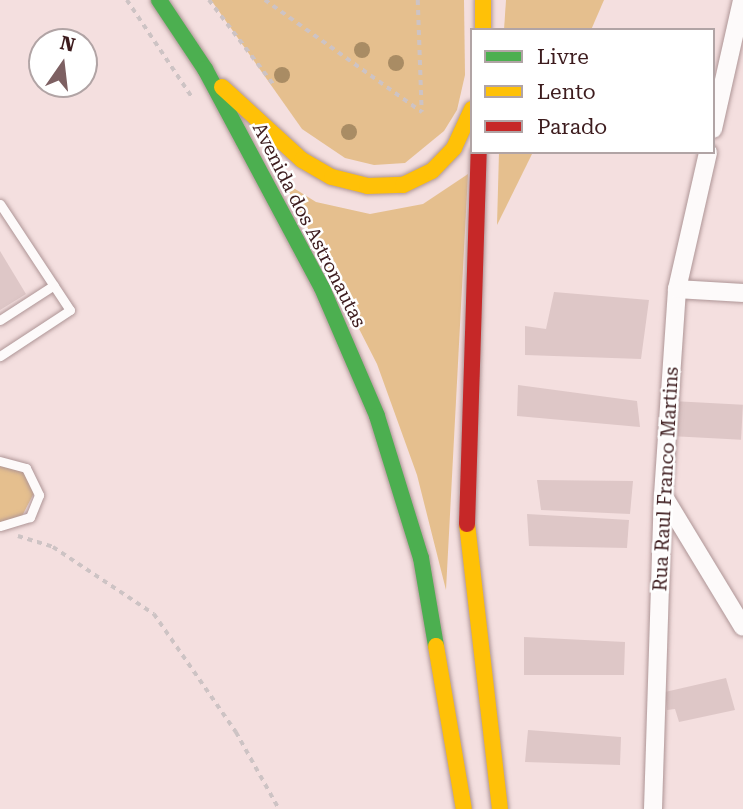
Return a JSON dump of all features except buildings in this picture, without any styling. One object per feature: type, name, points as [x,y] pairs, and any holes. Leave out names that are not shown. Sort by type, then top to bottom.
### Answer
[{"type":"main road","name":"Avenida dos Astronautas","points":[[159,0],[205,69],[322,288],[377,416],[421,558],[464,809]]},
{"type":"main road","points":[[482,28],[484,0]]},
{"type":"main road","points":[[205,69],[302,160],[332,177],[367,186],[403,186],[432,171],[454,148],[470,113]]},
{"type":"main road","points":[[479,154],[466,542],[500,809]]},
{"type":"street","points":[[715,120],[742,0]]},
{"type":"street","name":"Rua Raul Franco Martins","points":[[653,809],[663,495],[677,289],[708,154]]},
{"type":"street","points":[[677,289],[743,293]]},
{"type":"street","points":[[663,495],[743,627]]},
{"type":"lane","points":[[0,204],[70,310],[0,356]]},
{"type":"lane","points":[[0,320],[54,285]]},
{"type":"lane","points":[[0,461],[26,468],[38,488],[30,517],[4,527]]},
{"type":"path","points":[[127,0],[199,107]]},
{"type":"path","points":[[209,0],[274,85]]},
{"type":"path","points":[[265,0],[422,112],[418,0]]},
{"type":"path","points":[[4,527],[19,538],[66,554],[153,614],[236,732],[279,809]]},
{"type":"shaded area","points":[[211,0],[464,0],[465,75],[457,110],[444,131],[405,163],[374,165],[345,158],[302,129]]},
{"type":"shaded area","points":[[506,0],[604,0],[592,28],[504,28]]},
{"type":"shaded area","points":[[499,154],[532,154],[497,225]]},
{"type":"shaded area","points":[[468,174],[446,590],[417,475],[377,364],[284,182],[316,202],[370,214],[423,204]]},
{"type":"shaded area","points":[[0,466],[25,472],[34,493],[21,518],[0,522]]},
{"type":"traffic: fast","points":[[159,0],[205,69],[322,288],[377,416],[421,558],[436,646]]},
{"type":"traffic: slow","points":[[483,0],[483,28]]},
{"type":"traffic: slow","points":[[222,87],[302,160],[332,177],[367,186],[403,185],[432,171],[454,148],[470,113]]},
{"type":"traffic: slow","points":[[467,524],[500,809]]},
{"type":"traffic: slow","points":[[436,646],[464,809]]},
{"type":"traffic: jam","points":[[467,524],[479,154]]}]
